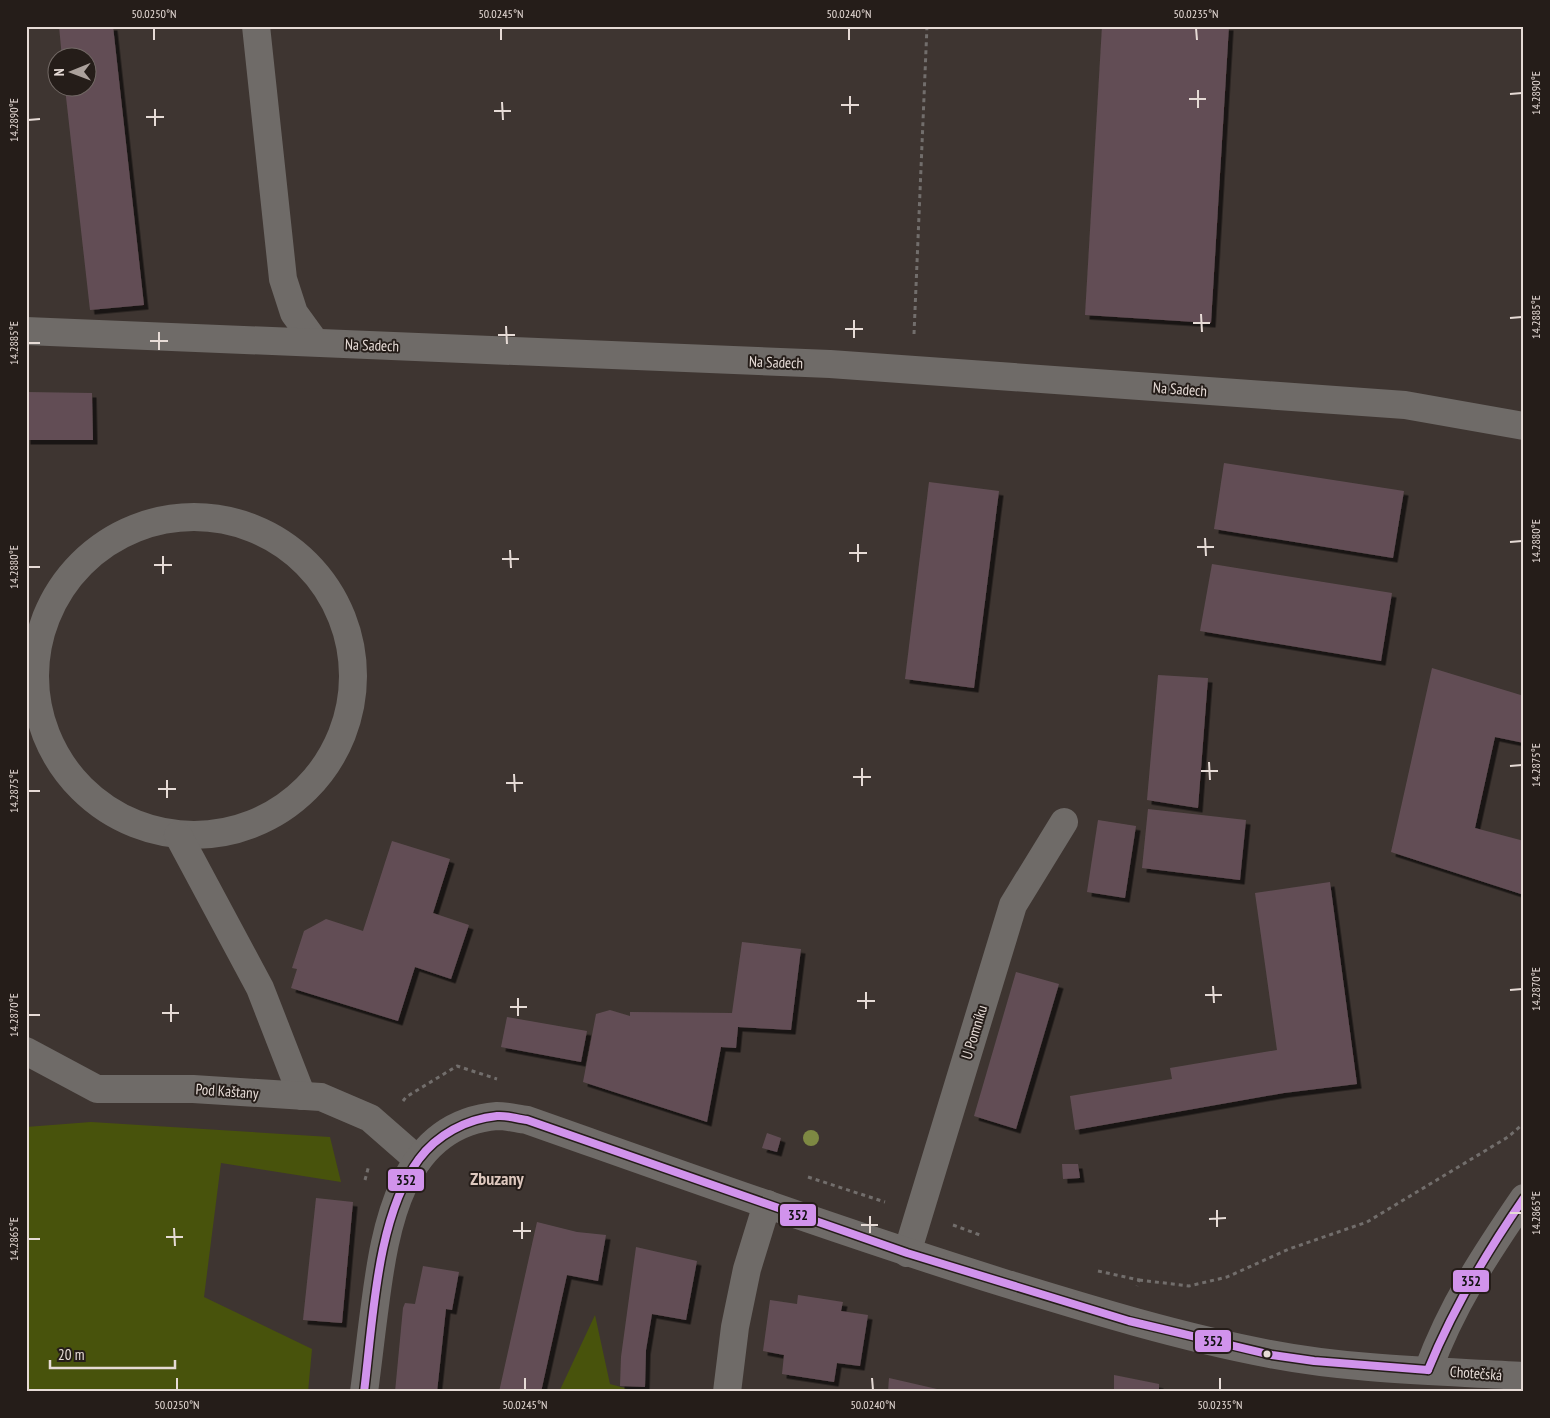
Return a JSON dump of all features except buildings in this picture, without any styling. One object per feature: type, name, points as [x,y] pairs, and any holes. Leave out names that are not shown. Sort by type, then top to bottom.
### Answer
[{"type":"street","points":[[256,26],[283,279],[294,313],[315,342]]},
{"type":"street","name":"Na Sadech","points":[[26,331],[820,364],[1405,406],[1524,426]]},
{"type":"street","points":[[192,516],[223,518],[252,527],[279,541],[303,559],[323,582],[339,609],[348,638],[353,668],[352,698],[344,728],[332,756],[314,781],[292,802],[267,818],[238,829],[209,835],[178,835],[148,829],[120,818],[95,802],[73,781],[56,756],[43,728],[36,699],[34,669],[38,638],[48,610],[63,584],[83,561],[106,542],[133,528],[162,519],[192,516]]},
{"type":"street","name":"U Pomníku","points":[[907,1253],[1013,905],[1064,822]]},
{"type":"street","points":[[178,835],[260,988],[302,1096]]},
{"type":"street","name":"Pod Kaštany","points":[[26,1052],[97,1089],[193,1089],[321,1097],[370,1118],[418,1160]]},
{"type":"street","name":"Chotečská","points":[[364,1392],[382,1256],[394,1206],[406,1178],[418,1160],[436,1140],[453,1128],[475,1120],[499,1116],[527,1120],[907,1253],[1129,1321],[1272,1355],[1314,1361],[1524,1376]]},
{"type":"street","points":[[1428,1370],[1448,1322],[1475,1271],[1524,1198]]},
{"type":"street","points":[[727,1392],[735,1327],[747,1269],[767,1204]]},
{"type":"path","points":[[912,370],[927,26]]},
{"type":"path","points":[[364,1184],[381,1127],[406,1098],[457,1066],[505,1081]]},
{"type":"path","points":[[1139,1280],[1189,1286],[1227,1277],[1289,1249],[1368,1222],[1508,1137],[1524,1123]]},
{"type":"path","points":[[806,1177],[920,1213]]},
{"type":"green space","points":[[91,1122],[330,1137],[341,1182],[221,1163],[204,1297],[312,1349],[308,1392],[26,1392],[26,1127]]},
{"type":"green space","points":[[595,1315],[610,1384],[639,1392],[559,1392]]},
{"type":"transit line","name":"352","points":[[364,1392],[374,1303],[385,1240],[405,1183],[426,1150],[443,1136],[474,1121],[501,1116],[527,1120],[907,1253],[1129,1321],[1272,1355],[1314,1361],[1428,1370]]},
{"type":"transit line","name":"352","points":[[1428,1370],[1448,1325],[1471,1281],[1496,1239],[1524,1198]]},
{"type":"district","name":"Zbuzany","points":[[497,1178]]}]
